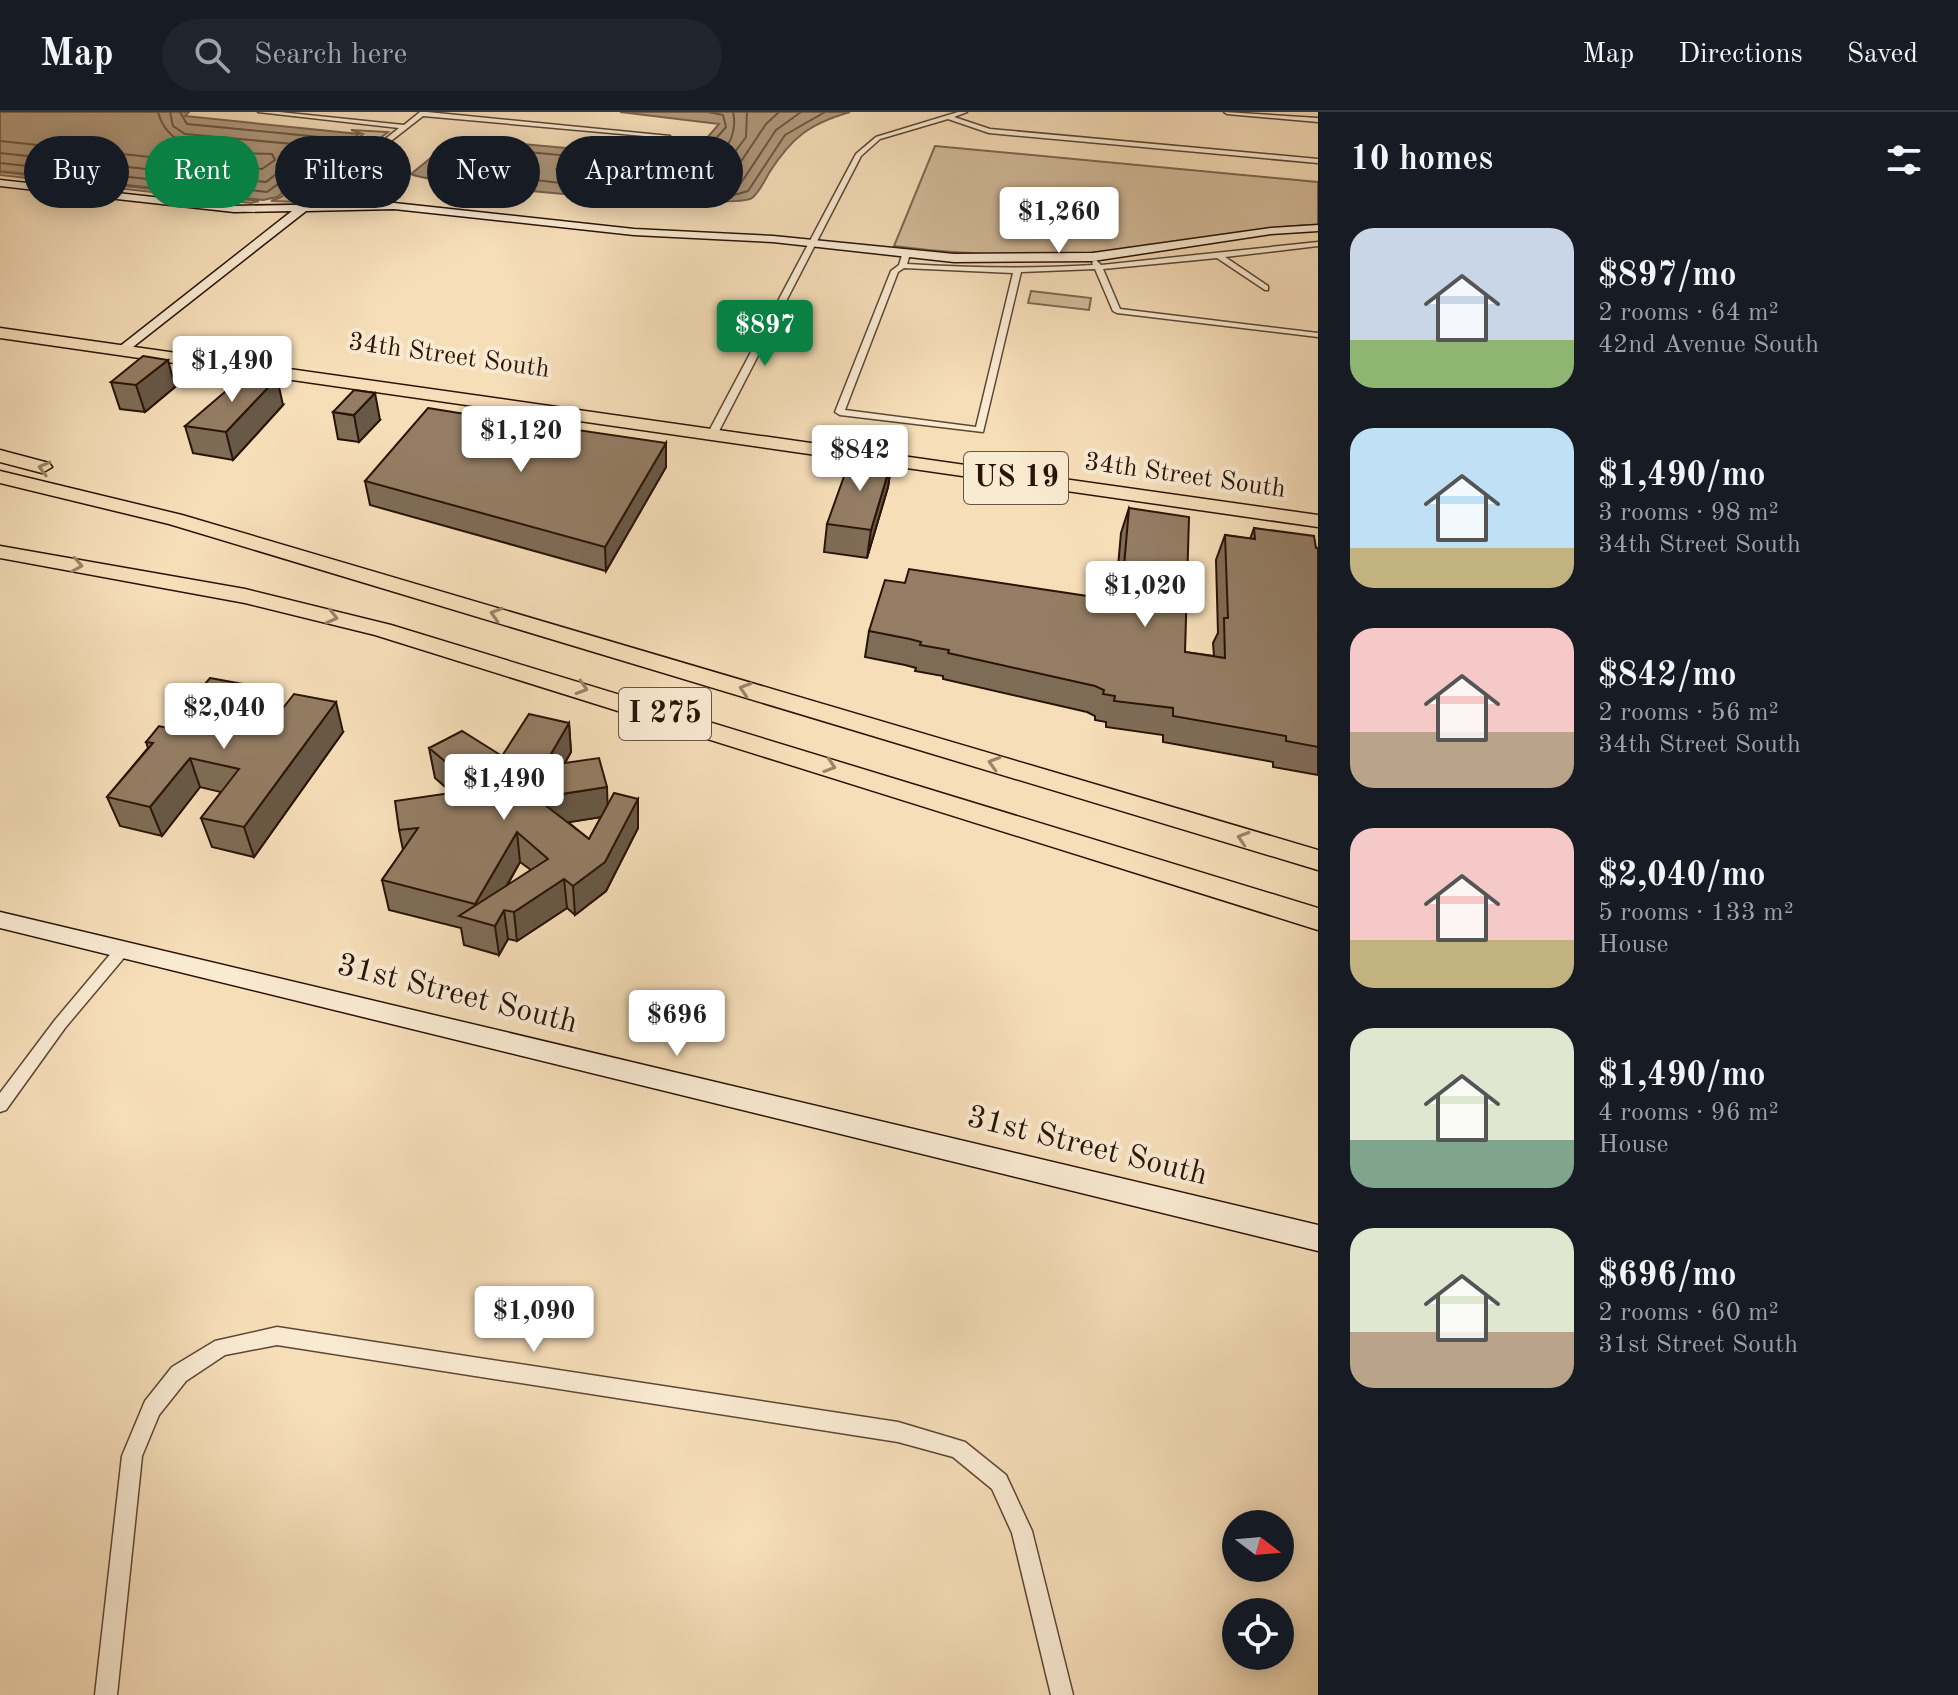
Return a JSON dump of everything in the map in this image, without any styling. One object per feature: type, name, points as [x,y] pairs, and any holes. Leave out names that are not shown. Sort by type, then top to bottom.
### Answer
[{"type":"highway","name":"34th Street South","points":[[0,320],[346,381],[463,384],[1083,487],[1117,484],[1204,497]]},
{"type":"highway","name":"34th Street South","points":[[0,333],[131,344],[1204,497]]},
{"type":"highway","points":[[0,456],[73,476],[250,541]]},
{"type":"highway","name":"I 275","points":[[0,477],[250,541],[1318,860]]},
{"type":"highway","points":[[1204,497],[1317,510]]},
{"type":"highway","name":"I 275","points":[[0,552],[230,593],[383,630],[1318,919]]},
{"type":"street","points":[[262,112],[405,127]]},
{"type":"street","points":[[717,427],[858,155],[867,145],[897,130],[964,112]]},
{"type":"street","points":[[1227,112],[1318,120]]},
{"type":"street","points":[[394,136],[423,113],[667,136]]},
{"type":"street","points":[[949,117],[989,131],[1318,161]]},
{"type":"street","points":[[0,183],[234,209],[275,207]]},
{"type":"street","points":[[131,344],[302,208]]},
{"type":"street","points":[[411,208],[634,232],[811,243],[905,260],[1017,271],[1101,270],[1318,244]]},
{"type":"street","points":[[1017,271],[980,430],[840,412],[895,271],[905,260],[1093,257],[1271,231],[1318,228]]},
{"type":"street","points":[[1218,256],[1265,288]]},
{"type":"street","points":[[1093,257],[1117,311],[1318,335]]},
{"type":"street","name":"31st Street South","points":[[0,920],[1317,1242]]},
{"type":"street","points":[[0,1105],[60,1024],[123,949]]},
{"type":"street","points":[[106,1695],[132,1456],[152,1408],[179,1374],[222,1347],[277,1336],[898,1432],[958,1449],[999,1482],[1022,1531],[1062,1695]]},
{"type":"shaded area","points":[[351,130],[388,132],[383,136],[360,136],[363,134]]},
{"type":"shaded area","points":[[935,146],[1318,182],[1318,225],[1086,253],[989,254],[894,246]]},
{"type":"shaded area","points":[[0,172],[24,175],[24,178],[0,175]]},
{"type":"shaded area","points":[[129,186],[145,188],[145,191],[129,189]]},
{"type":"shaded area","points":[[1031,291],[1091,298],[1089,310],[1028,303]]},
{"type":"water","points":[[0,112],[189,112],[185,116],[359,134],[275,136],[275,197],[263,200],[259,200],[259,136],[145,136],[145,187],[129,185],[129,136],[24,136],[24,174],[0,171]]},
{"type":"water","points":[[620,112],[850,112],[812,127],[794,141],[755,196],[743,199],[743,136],[709,136],[719,124]]},
{"type":"water","points":[[540,146],[556,147],[556,192],[540,191]]},
{"type":"water","points":[[427,161],[427,178],[411,174]]},
{"type":"building","points":[[143,356],[168,360],[136,385],[111,382]]},
{"type":"building","points":[[247,373],[277,378],[226,432],[185,426]]},
{"type":"building","points":[[354,390],[375,393],[354,415],[333,412]]},
{"type":"building","points":[[428,408],[509,421],[491,443],[546,452],[564,428],[666,443],[605,547],[365,481]]},
{"type":"building","points":[[852,454],[892,460],[871,530],[827,524]]},
{"type":"building","points":[[1129,508],[1189,517],[1185,652],[1225,658],[1224,618],[1228,618],[1225,535],[1255,539],[1254,528],[1314,536],[1318,548],[1318,747],[1286,741],[1286,736],[1173,716],[1173,708],[1114,701],[1115,696],[1103,694],[1104,690],[1095,686],[948,653],[949,650],[920,645],[921,642],[869,631],[885,580],[905,583],[909,569],[1121,601]]},
{"type":"building","points":[[210,678],[248,685],[217,722],[264,732],[294,694],[336,702],[244,827],[201,818],[239,769],[190,758],[150,807],[107,797],[153,743],[146,742],[159,726],[167,728]]},
{"type":"building","points":[[529,714],[569,723],[544,766],[599,758],[607,787],[536,798],[589,839],[614,793],[638,799],[605,862],[573,886],[564,879],[514,912],[504,910],[495,926],[459,916],[548,859],[517,832],[475,904],[382,880],[418,828],[399,830],[395,801],[478,789],[429,748],[462,731],[502,756]]}]
